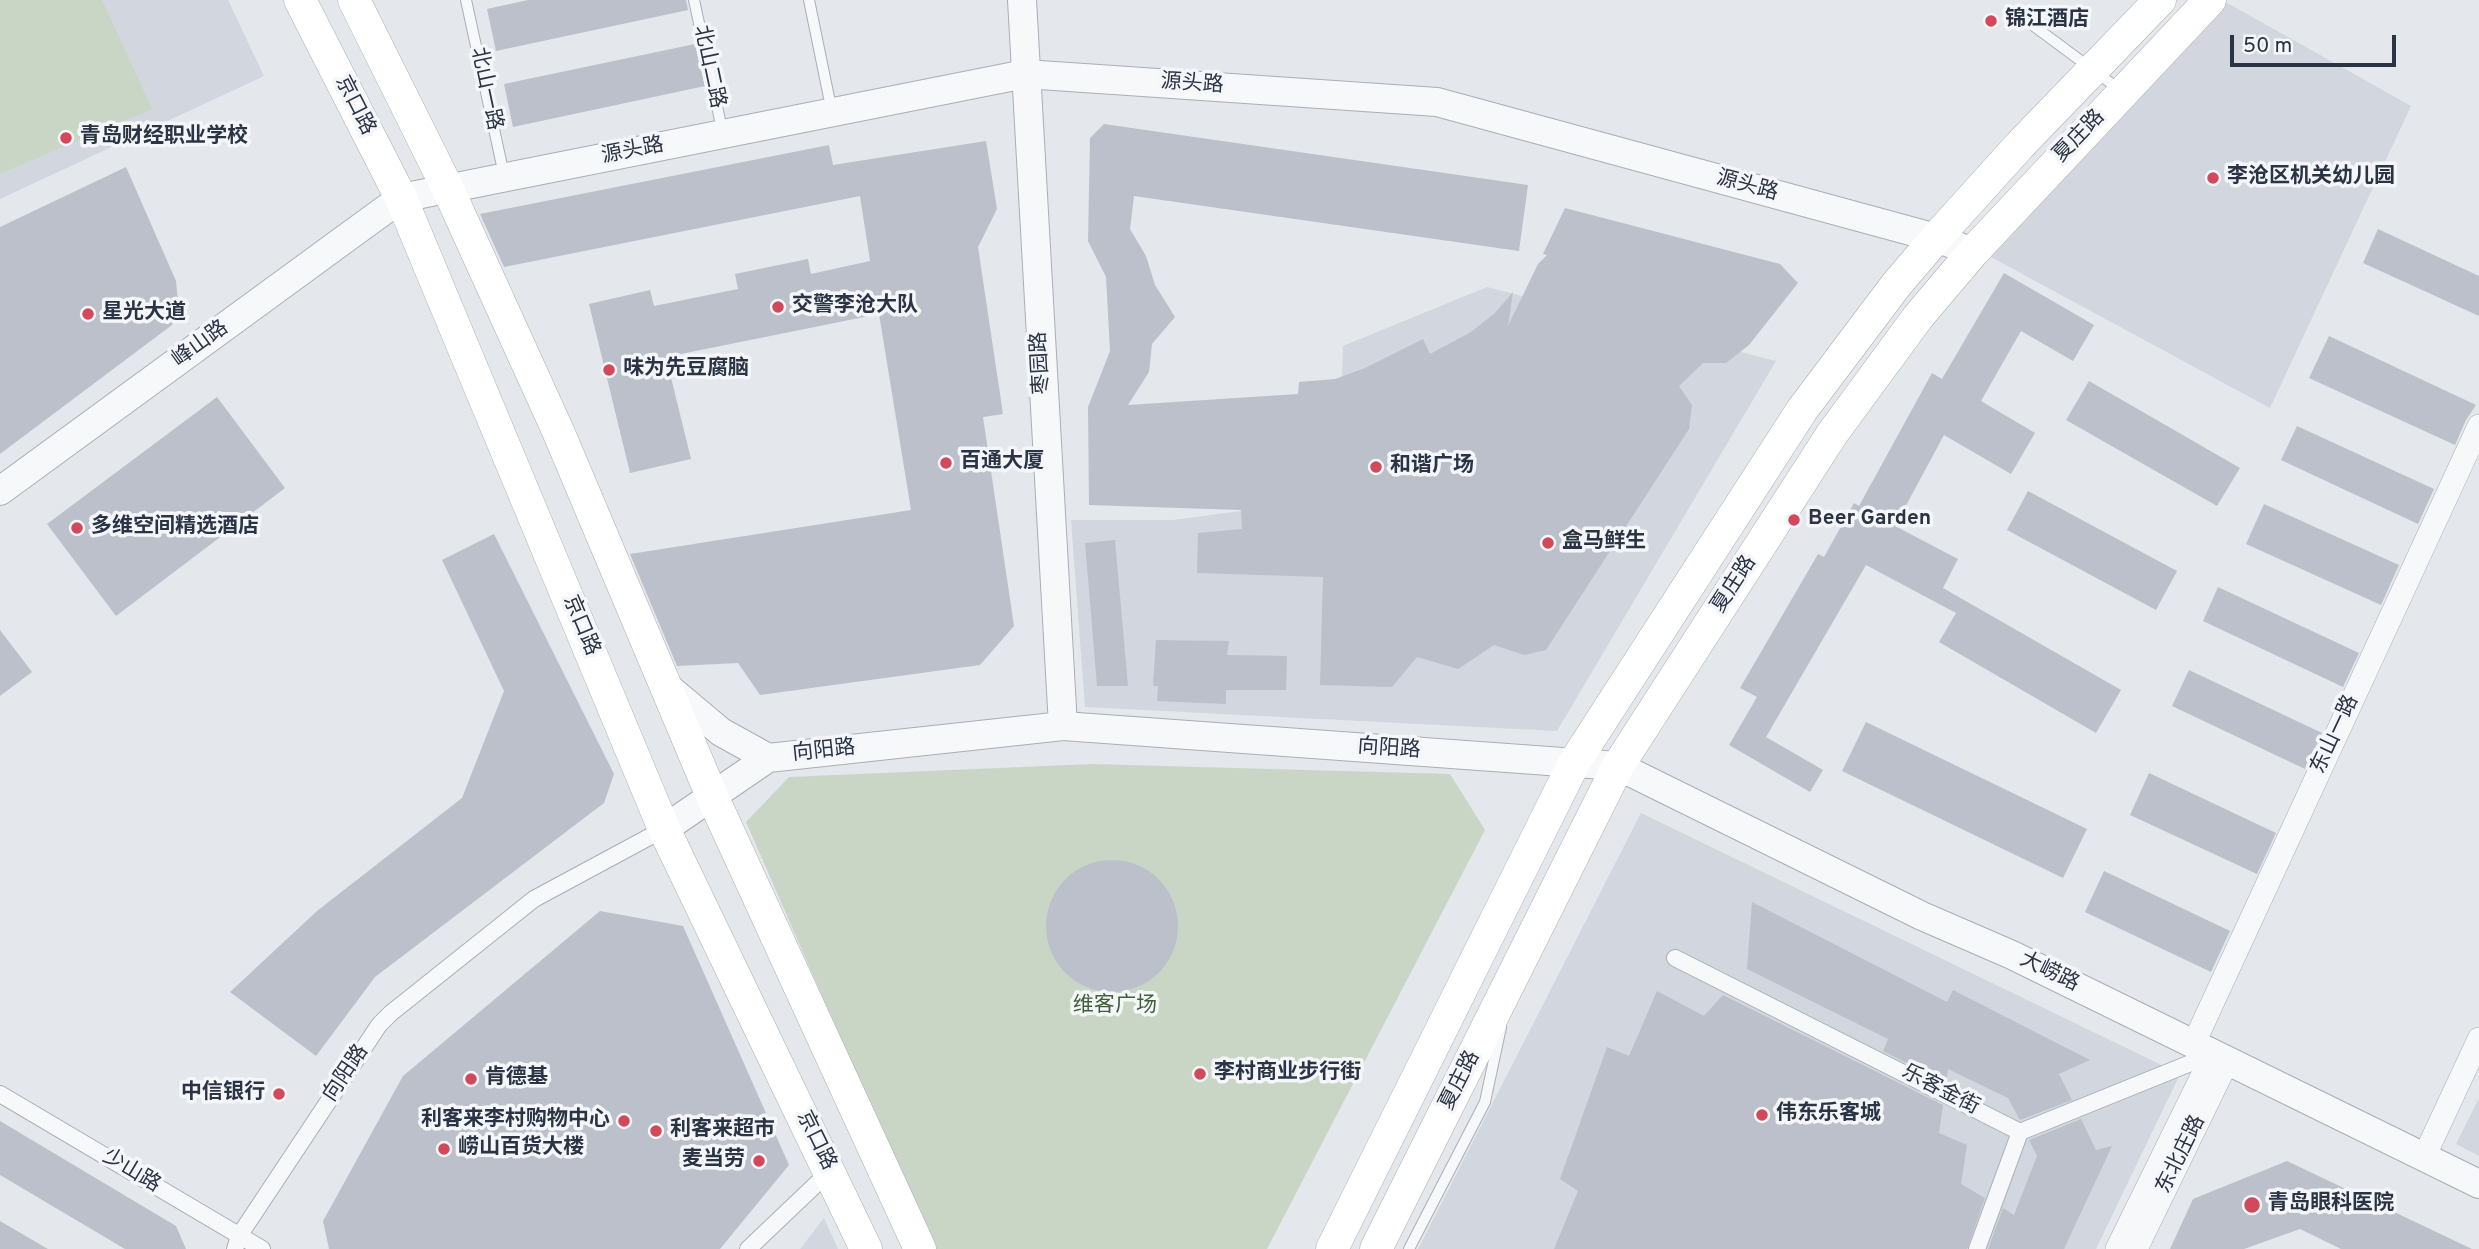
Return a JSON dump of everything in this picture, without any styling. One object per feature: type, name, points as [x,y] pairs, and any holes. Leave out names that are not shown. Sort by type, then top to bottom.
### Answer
[{"type":"main road","name":"京口路","points":[[300,0],[401,198],[664,829],[866,1249]]},
{"type":"main road","points":[[354,0],[448,189],[558,430],[712,796],[920,1249]]},
{"type":"main road","name":"夏庄路","points":[[1332,1249],[1574,763],[1802,410],[1896,285],[1936,238],[2020,145],[2160,0]]},
{"type":"main road","name":"夏庄路","points":[[1376,1249],[1618,766],[1832,434],[1918,317],[1973,252],[2210,0]]},
{"type":"street","name":"枣园路","points":[[1022,0],[1063,726]]},
{"type":"street","name":"源头路","points":[[401,198],[1025,74],[1437,102],[1936,238],[1973,252]]},
{"type":"street","name":"峰山路","points":[[0,491],[401,198]]},
{"type":"street","name":"东山一路","points":[[2211,1053],[2479,426]]},
{"type":"street","points":[[665,685],[722,732],[768,758]]},
{"type":"street","name":"向阳路","points":[[237,1242],[379,1026],[391,1013],[534,899],[664,829],[768,758],[1063,726],[1618,766]]},
{"type":"street","name":"大崂路","points":[[1618,766],[1922,916],[2012,955],[2479,1184]]},
{"type":"street","name":"乐客金街","points":[[1675,958],[2020,1132]]},
{"type":"street","points":[[2424,1157],[2479,1039]]},
{"type":"street","points":[[1977,1249],[2020,1132],[2211,1053]]},
{"type":"street","points":[[2117,1249],[2211,1053]]},
{"type":"street","name":"东北庄路","points":[[2136,1249],[2211,1053]]},
{"type":"street","name":"少山路","points":[[0,1094],[237,1242],[262,1249]]},
{"type":"street","points":[[748,1249],[830,1171]]},
{"type":"lane","name":"北山一路","points":[[467,0],[504,178]]},
{"type":"lane","name":"北山二路","points":[[694,0],[723,134]]},
{"type":"lane","points":[[809,0],[832,112]]},
{"type":"lane","points":[[2015,12],[2123,92]]},
{"type":"lane","points":[[1409,1249],[1485,1102],[1511,981]]},
{"type":"shaded area","name":"青岛财经职业学校","points":[[0,0],[228,0],[264,76],[0,199]]},
{"type":"shaded area","name":"李沧区机关幼儿园","points":[[2222,0],[2411,106],[2270,408],[1978,250]]},
{"type":"shaded area","points":[[1487,287],[1776,361],[1557,731],[1085,707],[1071,520],[1173,520],[1338,498],[1343,346]]},
{"type":"shaded area","points":[[1641,813],[2180,1074],[2096,1249],[1418,1249]]},
{"type":"shaded area","points":[[2479,1098],[2479,1156],[2456,1144]]},
{"type":"shaded area","points":[[824,1218],[838,1249],[800,1249]]},
{"type":"green space","points":[[0,0],[102,0],[152,109],[0,174]]},
{"type":"green space","name":"维客广场","points":[[1092,764],[1450,774],[1485,830],[1267,1249],[933,1249],[746,822],[789,777]]},
{"type":"building","points":[[528,0],[686,0],[688,10],[496,51],[487,9]]},
{"type":"building","points":[[695,44],[705,86],[513,127],[504,84]]},
{"type":"building","name":"和谐广场","points":[[1104,124],[1528,185],[1519,251],[1134,196],[1130,229],[1146,256],[1155,285],[1175,317],[1152,344],[1149,372],[1128,405],[1298,394],[1299,382],[1335,379],[1365,368],[1423,339],[1430,354],[1471,332],[1495,313],[1513,292],[1508,326],[1538,264],[1547,255],[1543,254],[1565,208],[1780,264],[1798,283],[1749,345],[1726,363],[1703,363],[1679,386],[1692,405],[1689,429],[1546,650],[1524,655],[1494,645],[1458,669],[1417,657],[1392,687],[1320,685],[1323,577],[1197,573],[1198,533],[1242,529],[1241,510],[1089,505],[1088,407],[1110,351],[1106,277],[1088,241],[1090,138]]},
{"type":"building","name":"百通大厦","points":[[986,141],[997,209],[978,247],[1003,414],[983,417],[1014,626],[980,665],[760,695],[738,663],[677,666],[630,554],[911,510],[879,314],[666,357],[691,459],[630,473],[589,304],[650,290],[654,306],[738,289],[735,274],[808,259],[811,274],[870,261],[860,196],[504,267],[480,214],[829,145],[833,165]]},
{"type":"building","name":"星光大道","points":[[126,167],[176,281],[178,303],[172,325],[0,454],[0,227]]},
{"type":"building","points":[[2378,229],[2479,276],[2479,316],[2363,263]]},
{"type":"building","points":[[2004,273],[2094,325],[2073,361],[2021,331],[1981,401],[2035,433],[2011,474],[1944,435],[1895,526],[1958,559],[1943,588],[2121,690],[2096,733],[1939,642],[1956,613],[1866,565],[1766,737],[1823,770],[1810,792],[1729,745],[1757,697],[1740,688],[1818,554],[1824,557],[1854,503],[1859,506],[1932,373],[1942,379]]},
{"type":"building","points":[[2329,336],[2476,405],[2455,445],[2309,378]]},
{"type":"building","points":[[2089,381],[2240,468],[2217,506],[2066,420]]},
{"type":"building","points":[[217,397],[285,488],[116,616],[47,524]]},
{"type":"building","points":[[2297,426],[2434,489],[2418,524],[2281,460]]},
{"type":"building","points":[[2028,491],[2177,571],[2156,610],[2007,530]]},
{"type":"building","points":[[2264,504],[2399,565],[2381,605],[2246,544]]},
{"type":"building","points":[[494,534],[614,774],[604,803],[375,977],[316,1056],[230,992],[317,911],[462,798],[504,691],[442,560]]},
{"type":"building","points":[[1115,540],[1128,686],[1097,686],[1085,543]]},
{"type":"building","points":[[2218,587],[2359,653],[2343,687],[2203,621]]},
{"type":"building","points":[[0,630],[32,672],[0,696]]},
{"type":"building","points":[[1156,640],[1229,641],[1227,655],[1287,656],[1286,690],[1226,690],[1226,704],[1157,701],[1158,686],[1153,686]]},
{"type":"building","points":[[2189,670],[2322,733],[2305,769],[2172,706]]},
{"type":"building","points":[[1866,722],[2087,829],[2063,878],[1842,771]]},
{"type":"building","points":[[2149,773],[2276,833],[2257,874],[2130,815]]},
{"type":"building","points":[[1112,860],[1137,865],[1159,879],[1173,901],[1178,926],[1173,951],[1159,973],[1137,987],[1112,992],[1087,987],[1065,973],[1051,951],[1046,926],[1051,901],[1065,879],[1087,865]]},
{"type":"building","points":[[2104,871],[2230,931],[2211,972],[2085,912]]},
{"type":"building","points":[[1752,902],[1947,1002],[1953,990],[2090,1060],[2059,1074],[2072,1100],[2020,1120],[2008,1098],[1948,1069],[1946,1083],[1883,1051],[1888,1039],[1747,969]]},
{"type":"building","name":"利客来李村购物中心","points":[[600,911],[683,926],[789,1165],[720,1249],[329,1249],[323,1221],[403,1076]]},
{"type":"building","name":"伟东·乐客城","points":[[1657,991],[1704,1016],[1723,995],[1943,1105],[1939,1133],[1967,1145],[1961,1184],[1985,1198],[1967,1249],[1554,1249],[1578,1191],[1560,1179],[1607,1047],[1629,1056]]},
{"type":"building","points":[[2081,1119],[2096,1150],[2112,1146],[2064,1249],[1988,1249],[2003,1208],[2014,1215],[2037,1156],[2029,1140]]},
{"type":"building","points":[[0,1121],[176,1226],[186,1249],[125,1249],[0,1175]]},
{"type":"building","points":[[2287,1161],[2472,1249],[2341,1249],[2300,1229],[2244,1249],[2170,1249],[2193,1199]]},
{"type":"building","points":[[0,1221],[48,1249],[0,1249]]},
{"type":"place","name":"锦江酒店","points":[[1991,21]]},
{"type":"place","name":"青岛财经职业学校","points":[[66,138]]},
{"type":"place","name":"李沧区机关幼儿园","points":[[2213,178]]},
{"type":"place","name":"交警李沧大队","points":[[778,307]]},
{"type":"place","name":"星光大道","points":[[88,314]]},
{"type":"place","name":"味为先豆腐脑","points":[[609,370]]},
{"type":"place","name":"百通大厦","points":[[946,463]]},
{"type":"place","name":"和谐广场","points":[[1376,467]]},
{"type":"place","name":"Beer Garden","points":[[1794,520]]},
{"type":"place","name":"多维空间精选酒店","points":[[77,528]]},
{"type":"place","name":"盒马鲜生","points":[[1548,543]]},
{"type":"place","name":"李村商业步行街","points":[[1200,1074]]},
{"type":"place","name":"肯德基","points":[[471,1079]]},
{"type":"place","name":"中信银行","points":[[279,1094]]},
{"type":"place","name":"伟东·乐客城","points":[[1762,1115]]},
{"type":"place","name":"利客来李村购物中心","points":[[624,1121]]},
{"type":"place","name":"利客来超市","points":[[656,1131]]},
{"type":"place","name":"崂山百货大楼","points":[[444,1149]]},
{"type":"place","name":"麦当劳","points":[[759,1161]]},
{"type":"place","name":"青岛眼科医院","points":[[2252,1205]]}]
